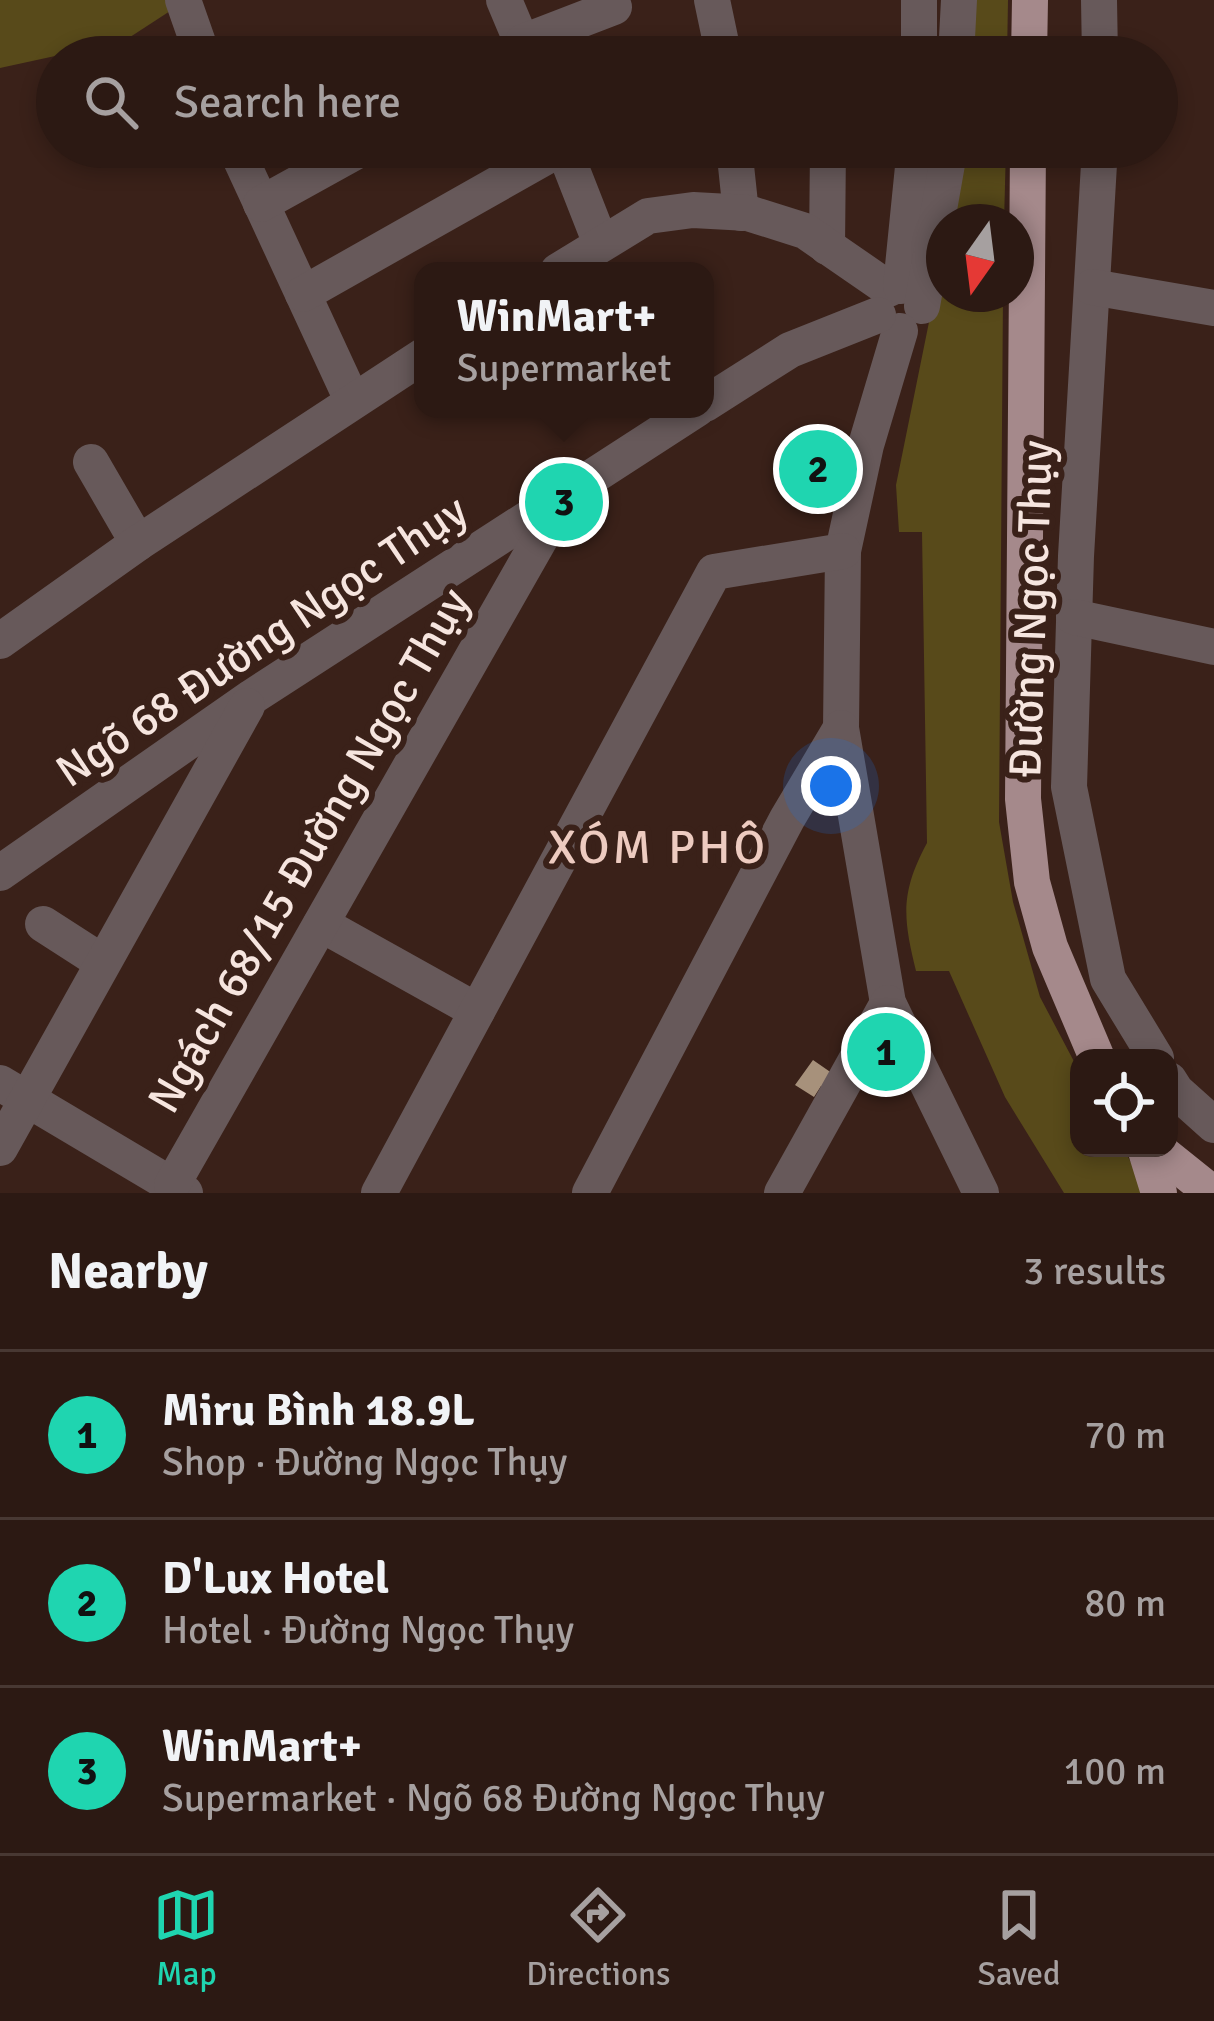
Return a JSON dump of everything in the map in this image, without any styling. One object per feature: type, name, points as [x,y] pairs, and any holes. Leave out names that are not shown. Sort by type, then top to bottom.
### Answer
[{"type":"main road","points":[[1029,36],[1030,0]]},
{"type":"main road","name":"Đường Ngọc Thụy","points":[[1028,168],[1023,799],[1032,882],[1049,947],[1092,1049]]},
{"type":"main road","points":[[1151,1157],[1159,1193]]},
{"type":"main road","points":[[1154,1157],[1173,1193]]},
{"type":"main road","points":[[1162,1157],[1212,1193]]},
{"type":"street","points":[[183,0],[196,36]]},
{"type":"street","points":[[504,0],[520,36]]},
{"type":"street","points":[[555,36],[614,7],[610,0]]},
{"type":"street","points":[[712,0],[720,36]]},
{"type":"street","points":[[919,0],[919,36]]},
{"type":"street","points":[[957,36],[959,0]]},
{"type":"street","points":[[1099,0],[1100,36]]},
{"type":"street","points":[[245,168],[352,400]]},
{"type":"street","points":[[261,204],[326,168]]},
{"type":"street","points":[[303,294],[526,168]]},
{"type":"street","points":[[571,168],[601,244]]},
{"type":"street","points":[[736,168],[741,213]]},
{"type":"street","points":[[827,247],[828,168]]},
{"type":"street","points":[[898,305],[913,168]]},
{"type":"street","points":[[943,168],[898,305],[843,551],[842,728],[888,1003],[981,1193]]},
{"type":"street","name":"Đường Ngọc Thụy","points":[[1099,168],[1069,787],[1108,980],[1150,1049]]},
{"type":"street","points":[[572,262],[648,216],[694,210],[741,213],[805,231],[898,305]]},
{"type":"street","points":[[1092,287],[1214,308]]},
{"type":"street","points":[[714,398],[790,350],[898,305]]},
{"type":"street","points":[[0,641],[137,543],[414,362]]},
{"type":"street","name":"Ngõ 68 Đường Ngọc Thụy","points":[[0,873],[252,697],[684,418]]},
{"type":"street","points":[[92,462],[137,543]]},
{"type":"street","name":"Ngách 68/15 Đường Ngọc Thụy","points":[[178,1189],[321,924],[563,499]]},
{"type":"street","points":[[379,1193],[714,572],[843,551]]},
{"type":"street","points":[[1074,617],[1214,646]]},
{"type":"street","points":[[0,1148],[12,1090],[102,962],[252,697]]},
{"type":"street","points":[[590,1193],[788,819],[842,728]]},
{"type":"street","points":[[321,924],[477,1011]]},
{"type":"street","points":[[43,925],[102,962]]},
{"type":"street","points":[[782,1193],[888,1003]]},
{"type":"street","points":[[12,1090],[178,1189]]},
{"type":"street","points":[[1178,1093],[1214,1125]]},
{"type":"shaded area","points":[[0,0],[187,0],[132,36],[36,36],[36,60],[0,68]]},
{"type":"shaded area","points":[[968,0],[1008,0],[1007,36],[967,36]]},
{"type":"shaded area","points":[[955,168],[1005,168],[1004,204],[950,204]]},
{"type":"shaded area","points":[[931,312],[1003,312],[999,822],[1013,902],[1040,997],[1070,1054],[1070,1157],[1128,1157],[1148,1193],[1064,1193],[1005,1097],[949,971],[916,971],[906,906],[927,843],[922,532],[899,532],[896,485]]},
{"type":"building","points":[[813,1060],[839,1078],[831,1092],[821,1086],[814,1097],[795,1085]]},
{"type":"place","name":"D'Lux Hotel","points":[[818,469]]},
{"type":"place","name":"WinMart+","points":[[564,502]]},
{"type":"place","name":"Miru Bình 18.9L","points":[[886,1052]]},
{"type":"district","name":"XÓM PHÔ","points":[[658,846]]}]
